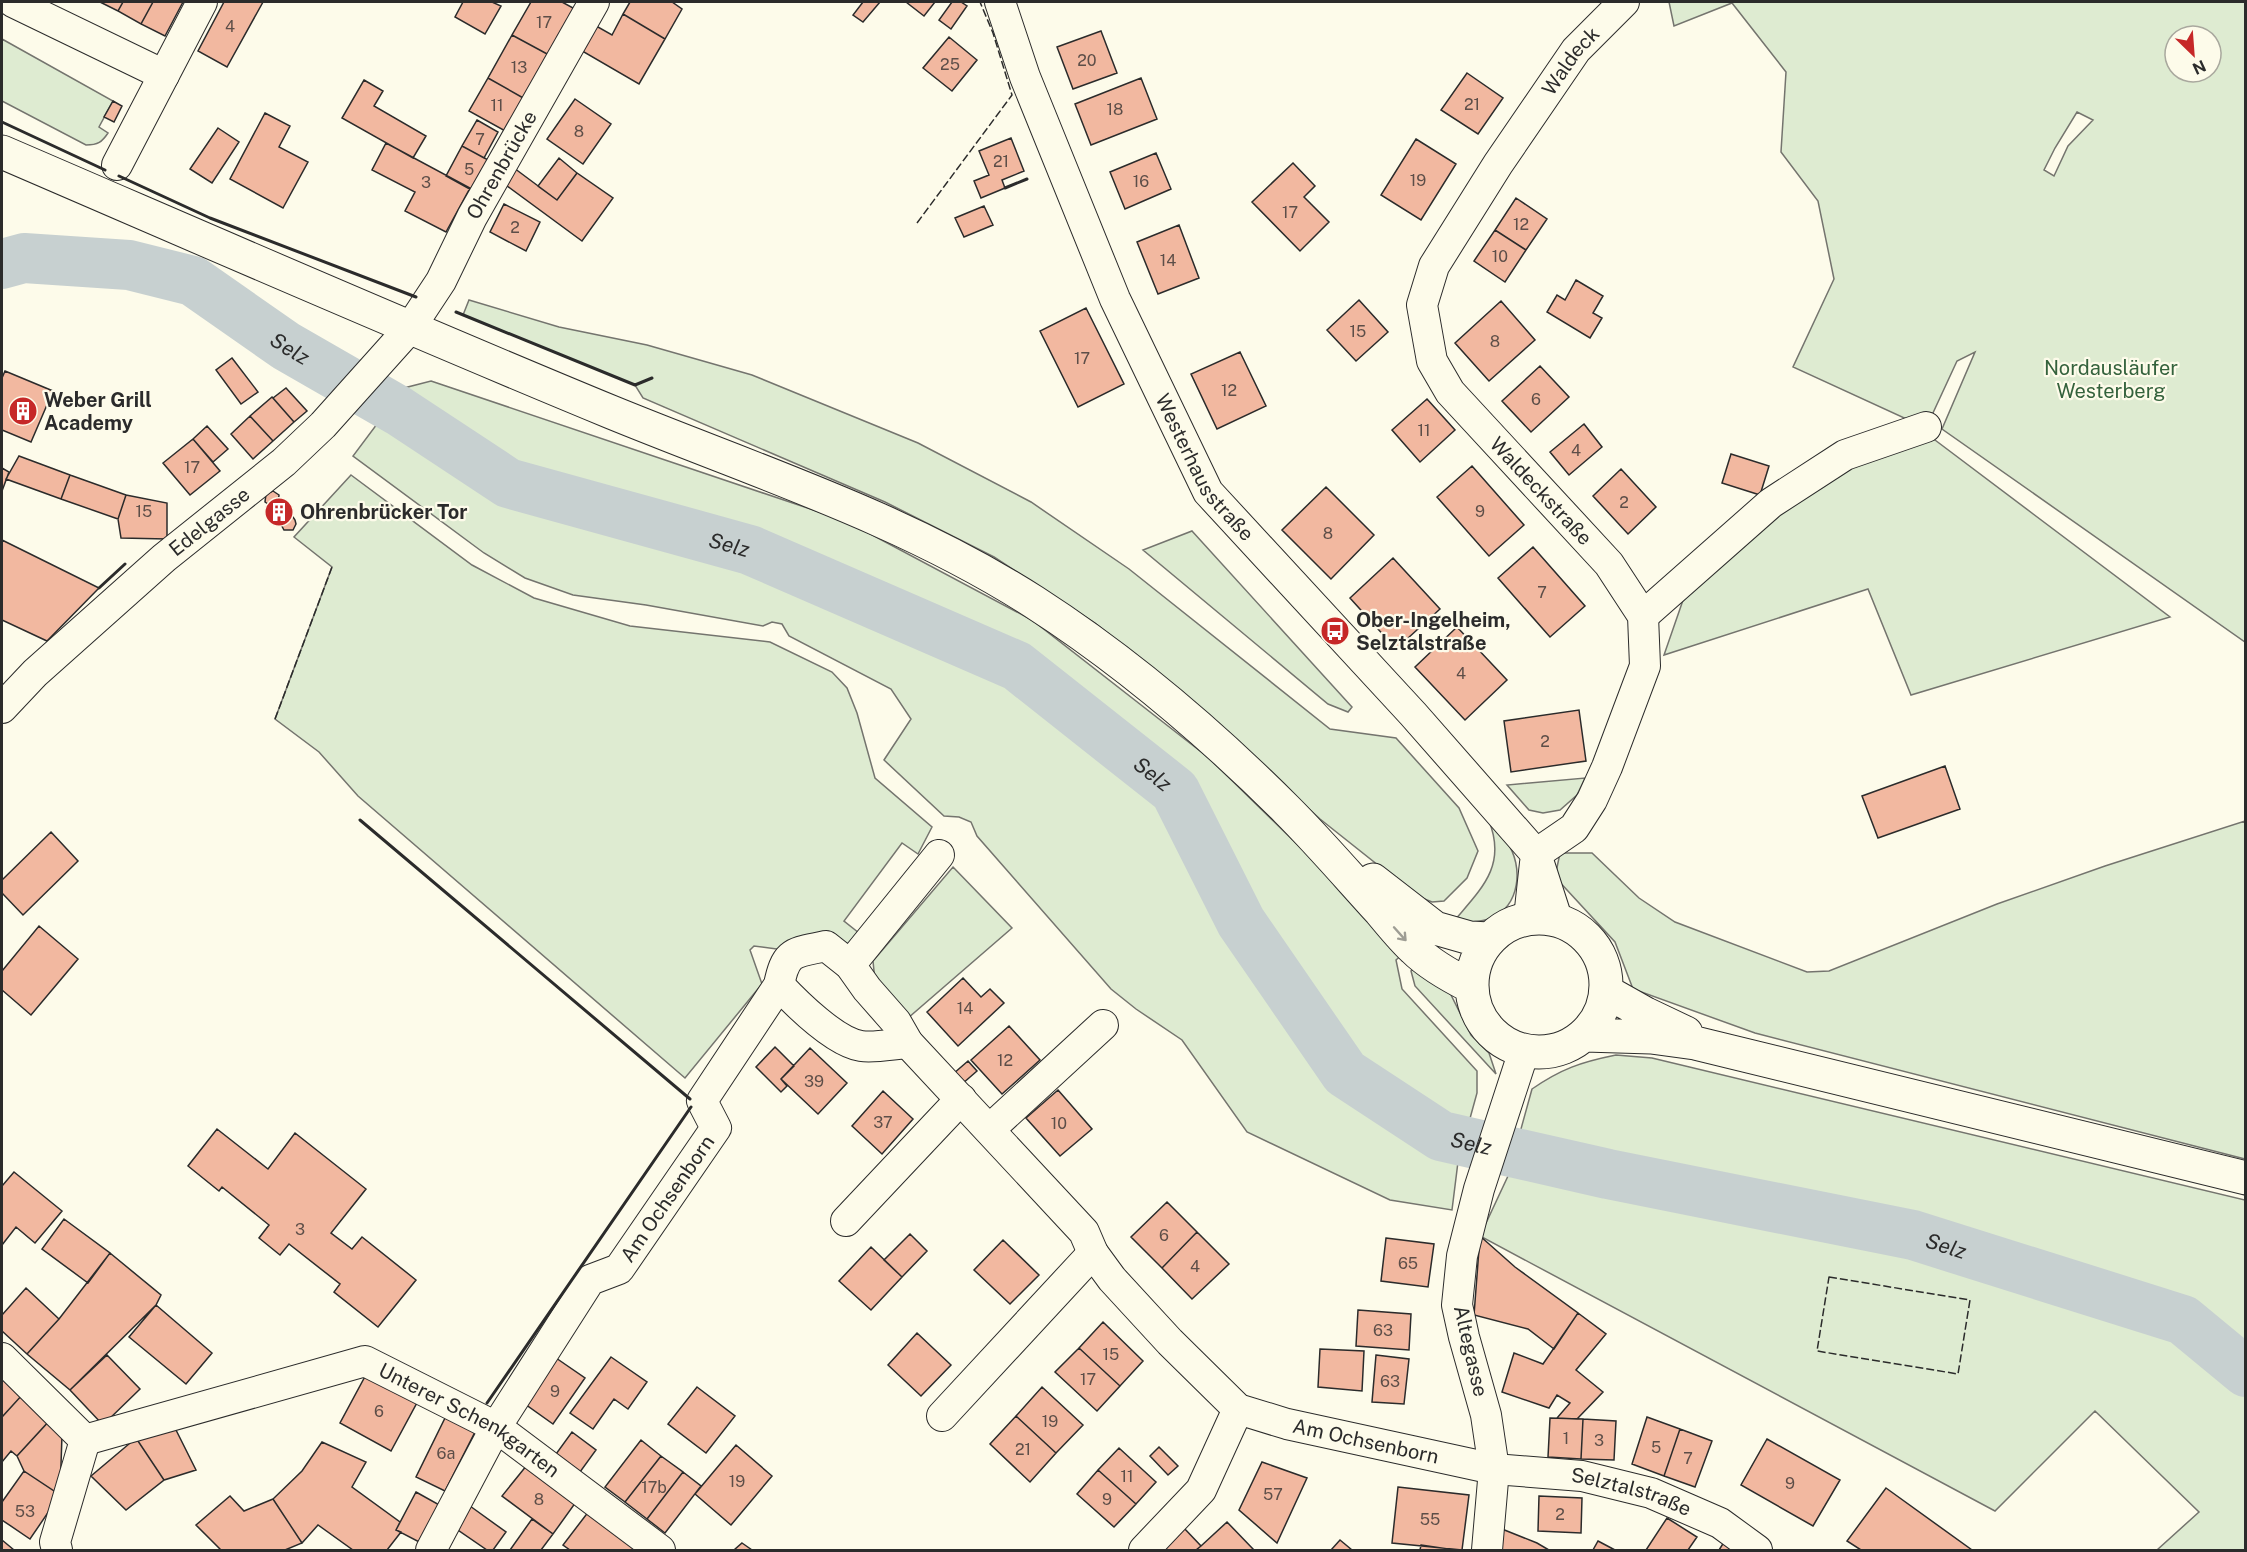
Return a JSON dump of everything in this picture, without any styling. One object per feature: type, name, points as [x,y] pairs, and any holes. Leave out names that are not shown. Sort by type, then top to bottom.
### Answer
[{"type":"main road","points":[[2,152],[410,328],[615,413],[870,514],[926,540],[980,570],[1032,601],[1132,670],[1222,747],[1290,813],[1416,952],[1472,987]]},
{"type":"main road","points":[[1290,813],[1399,902],[1435,928],[1451,934],[1490,939]]},
{"type":"main road","points":[[1543,919],[1570,924],[1591,941],[1604,965],[1607,992],[1601,1012],[1585,1035],[1557,1050],[1524,1051],[1498,1038],[1487,1028],[1474,1002],[1473,972],[1478,958],[1490,939],[1501,929],[1514,922],[1543,919]]},
{"type":"main road","points":[[1607,992],[1670,1026],[1738,1052]]},
{"type":"main road","points":[[1585,1035],[1651,1037],[1738,1052],[2246,1178]]},
{"type":"street","points":[[13,2],[164,75]]},
{"type":"street","points":[[117,165],[202,2]]},
{"type":"street","name":"Ohrenbrücke","points":[[410,328],[441,281],[472,217],[594,2]]},
{"type":"street","name":"Westerhausstraße","points":[[1000,2],[1025,77],[1115,299],[1208,492],[1420,723],[1536,854]]},
{"type":"street","name":"Waldeck","points":[[1523,125],[1576,50],[1624,2]]},
{"type":"street","name":"Waldeckstraße","points":[[1523,125],[1434,266],[1422,305],[1432,361],[1450,392],[1609,564],[1643,616]]},
{"type":"street","name":"Edelgasse","points":[[2,708],[34,673],[164,558],[284,462],[323,425],[410,328]]},
{"type":"street","points":[[1543,919],[1536,854],[1574,828],[1596,792],[1645,666],[1643,616],[1771,503],[1845,455],[1926,427]]},
{"type":"street","points":[[850,965],[939,855]]},
{"type":"street","name":"Am Ochsenborn","points":[[496,1427],[590,1280],[619,1269],[716,1128],[702,1101],[779,985],[784,963],[796,952],[826,945],[850,965],[867,989],[896,1022],[908,1043],[1084,1232],[1093,1254],[1112,1279],[1170,1342],[1238,1409],[1287,1424],[1494,1469]]},
{"type":"street","points":[[779,985],[802,1010],[846,1041],[862,1046],[908,1043]]},
{"type":"street","points":[[990,1129],[1103,1025]]},
{"type":"street","name":"Altegasse","points":[[1487,1551],[1494,1469],[1486,1415],[1457,1305],[1462,1256],[1486,1170],[1524,1051]]},
{"type":"street","points":[[846,1221],[961,1100]]},
{"type":"street","points":[[942,1416],[1093,1254]]},
{"type":"street","points":[[2,1358],[85,1440],[52,1548]]},
{"type":"street","name":"Unterer Schenkgarten","points":[[85,1440],[365,1360],[496,1427],[660,1551]]},
{"type":"street","points":[[1144,1551],[1201,1490],[1238,1409]]},
{"type":"street","points":[[431,1551],[496,1427]]},
{"type":"street","name":"Selztalstraße","points":[[1494,1469],[1582,1476],[1651,1493],[1720,1523],[1757,1551]]},
{"type":"green space","name":"Nordausläufer Westerberg","points":[[1669,2],[2245,2],[2245,642],[1942,429],[1975,352],[1957,361],[1926,428],[1793,367],[1834,279],[1818,201],[1781,152],[1786,72],[1732,3],[1674,26]],"holes":[[[2077,112],[2093,120],[2068,146],[2054,176],[2044,170]]]},
{"type":"green space","points":[[2,39],[113,101],[99,127],[108,133],[104,139],[97,144],[86,145],[2,101]]},
{"type":"green space","points":[[469,300],[559,327],[647,345],[752,375],[918,443],[1031,502],[1129,569],[1330,729],[1396,738],[1459,808],[1478,851],[1467,878],[1444,901],[1432,902],[1417,896],[1320,819],[1188,698],[1095,623],[994,557],[885,502],[643,398],[635,385],[463,315]]},
{"type":"green space","points":[[431,381],[846,521],[1032,620],[1209,758],[1406,951],[1396,960],[1402,989],[1477,1071],[1477,1093],[1458,1162],[1452,1210],[1390,1200],[1247,1132],[1182,1040],[1111,989],[977,836],[971,822],[959,817],[944,816],[884,760],[911,719],[891,689],[789,636],[782,624],[772,622],[763,626],[646,605],[573,595],[525,578],[484,553],[353,456],[404,388]]},
{"type":"green space","points":[[1927,434],[2170,617],[1911,695],[1868,589],[1664,655],[1690,580],[1779,507],[1851,465]]},
{"type":"green space","points":[[351,475],[472,565],[534,598],[630,626],[770,642],[832,672],[847,688],[857,713],[875,778],[932,827],[918,854],[902,843],[844,921],[859,933],[849,944],[826,937],[784,950],[754,946],[750,950],[762,984],[685,1078],[358,796],[319,752],[275,719],[332,567],[294,537]]},
{"type":"green space","points":[[1192,531],[1352,707],[1348,712],[1328,704],[1143,550]]},
{"type":"green space","points":[[1585,778],[1577,795],[1560,810],[1543,813],[1529,810],[1507,785]]},
{"type":"green space","points":[[1489,821],[1505,839],[1516,863],[1516,885],[1513,895],[1501,912],[1487,920],[1454,921],[1482,887],[1493,864],[1494,837]]},
{"type":"green space","points":[[2245,821],[2245,1159],[1755,1033],[1633,989],[1615,942],[1555,877],[1560,853],[1592,853],[1639,898],[1675,922],[1807,972],[1829,971],[1997,904]]},
{"type":"green space","points":[[953,867],[1012,928],[908,1018],[875,981],[873,961]]},
{"type":"green space","points":[[1418,963],[1449,991],[1471,1035],[1489,1053],[1496,1074],[1415,986],[1411,971]]},
{"type":"green space","points":[[1616,1055],[1652,1058],[2245,1200],[2245,1550],[2157,1550],[2199,1512],[2095,1411],[1995,1511],[1480,1236],[1508,1176],[1532,1089],[1572,1067]]},
{"type":"building","points":[[100,2],[123,2],[118,11]]},
{"type":"building","points":[[123,2],[153,2],[141,24],[118,11]]},
{"type":"building","points":[[153,2],[183,2],[165,36],[141,24]]},
{"type":"building","points":[[224,2],[263,2],[227,67],[198,51]]},
{"type":"building","points":[[463,2],[492,2],[501,6],[485,34],[455,17]]},
{"type":"building","points":[[531,2],[562,2],[575,9],[549,55],[512,35]]},
{"type":"building","points":[[630,2],[672,2],[682,9],[665,39],[623,14]]},
{"type":"building","points":[[863,2],[880,2],[863,22],[853,15]]},
{"type":"building","points":[[906,2],[935,2],[924,16]]},
{"type":"building","points":[[952,2],[961,2],[967,6],[951,29],[939,20]]},
{"type":"building","points":[[623,14],[665,39],[639,84],[577,48],[591,23],[612,35]]},
{"type":"building","points":[[1101,31],[1117,73],[1073,89],[1057,47]]},
{"type":"building","points":[[512,35],[549,55],[525,99],[488,78]]},
{"type":"building","points":[[949,37],[977,60],[952,91],[923,68]]},
{"type":"building","points":[[1467,73],[1503,98],[1478,134],[1441,110]]},
{"type":"building","points":[[488,78],[525,99],[507,132],[469,111]]},
{"type":"building","points":[[1141,78],[1157,119],[1091,145],[1075,104]]},
{"type":"building","points":[[364,80],[383,91],[374,106],[426,136],[413,158],[342,118]]},
{"type":"building","points":[[575,99],[611,124],[583,164],[547,139]]},
{"type":"building","points":[[113,101],[122,106],[114,122],[104,117]]},
{"type":"building","points":[[265,113],[290,126],[279,147],[308,162],[283,208],[230,179]]},
{"type":"building","points":[[477,120],[498,132],[484,158],[462,146]]},
{"type":"building","points":[[218,128],[239,142],[212,183],[190,169]]},
{"type":"building","points":[[1011,138],[1024,171],[1002,180],[1005,188],[981,198],[974,181],[989,175],[979,151]]},
{"type":"building","points":[[1416,139],[1456,164],[1421,220],[1381,195]]},
{"type":"building","points":[[386,143],[470,188],[446,232],[405,211],[415,192],[372,170]]},
{"type":"building","points":[[462,146],[492,162],[475,192],[446,176]]},
{"type":"building","points":[[1156,153],[1171,189],[1125,209],[1110,172]]},
{"type":"building","points":[[559,158],[577,173],[557,200],[538,186]]},
{"type":"building","points":[[1293,163],[1315,186],[1304,197],[1329,222],[1300,251],[1252,202]]},
{"type":"building","points":[[514,168],[557,200],[577,173],[613,198],[582,241],[503,183]]},
{"type":"building","points":[[1516,198],[1547,219],[1526,250],[1495,230]]},
{"type":"building","points":[[504,204],[540,222],[526,251],[490,232]]},
{"type":"building","points":[[984,206],[993,225],[964,237],[955,218]]},
{"type":"building","points":[[1179,225],[1199,278],[1158,294],[1137,242]]},
{"type":"building","points":[[1495,230],[1526,250],[1505,282],[1474,261]]},
{"type":"building","points":[[1576,280],[1603,296],[1593,313],[1602,318],[1590,338],[1547,312],[1557,295],[1565,300]]},
{"type":"building","points":[[1359,300],[1388,332],[1356,361],[1327,330]]},
{"type":"building","points":[[1501,301],[1535,340],[1489,381],[1455,343]]},
{"type":"building","points":[[1086,308],[1124,384],[1078,407],[1040,331]]},
{"type":"building","points":[[1240,352],[1266,406],[1217,429],[1191,374]]},
{"type":"building","points":[[232,358],[258,392],[241,404],[216,370]]},
{"type":"building","points":[[1540,366],[1569,397],[1531,432],[1502,401]]},
{"type":"building","name":"Weber Grill Academy","points":[[5,371],[53,391],[31,442],[2,430],[2,378]]},
{"type":"building","points":[[286,388],[307,411],[294,422],[273,398]]},
{"type":"building","points":[[272,397],[294,422],[273,441],[250,416]]},
{"type":"building","points":[[1427,399],[1455,430],[1420,462],[1392,430]]},
{"type":"building","points":[[250,416],[273,441],[253,459],[231,434]]},
{"type":"building","points":[[1584,424],[1602,447],[1569,475],[1550,452]]},
{"type":"building","points":[[207,426],[228,449],[213,462],[193,439]]},
{"type":"building","points":[[193,439],[220,471],[190,495],[163,463]]},
{"type":"building","points":[[1731,454],[1769,466],[1760,495],[1722,483]]},
{"type":"building","points":[[19,456],[70,475],[61,499],[6,479]]},
{"type":"building","points":[[1472,466],[1524,525],[1489,556],[1437,497]]},
{"type":"building","points":[[2,468],[9,472],[2,491]]},
{"type":"building","points":[[1621,469],[1656,507],[1628,534],[1593,496]]},
{"type":"building","points":[[70,475],[126,495],[118,519],[61,499]]},
{"type":"building","points":[[1326,487],[1374,535],[1331,579],[1282,530]]},
{"type":"building","name":"Ohrenbrücker Tor","points":[[273,491],[279,495],[278,503],[285,517],[293,517],[295,520],[293,530],[284,530],[271,506],[265,502],[266,494]]},
{"type":"building","points":[[126,495],[167,503],[167,539],[121,538],[118,519]]},
{"type":"building","points":[[2,540],[99,588],[47,641],[2,620]]},
{"type":"building","points":[[1533,547],[1585,606],[1550,637],[1498,578]]},
{"type":"building","points":[[1393,558],[1440,609],[1396,649],[1350,598]]},
{"type":"building","points":[[1457,627],[1507,680],[1465,720],[1415,667]]},
{"type":"building","points":[[1579,710],[1586,761],[1511,772],[1504,721]]},
{"type":"building","points":[[1945,766],[1960,809],[1878,838],[1862,796]]},
{"type":"building","points":[[51,832],[78,861],[23,915],[2,893],[2,880]]},
{"type":"building","points":[[39,926],[78,959],[31,1015],[2,990],[2,971]]},
{"type":"building","points":[[963,978],[981,997],[990,989],[1004,1003],[958,1046],[927,1012]]},
{"type":"building","points":[[1009,1026],[1040,1060],[1002,1094],[971,1060]]},
{"type":"building","points":[[775,1047],[794,1066],[781,1079],[787,1086],[781,1092],[756,1067]]},
{"type":"building","points":[[810,1048],[847,1083],[818,1114],[781,1079]]},
{"type":"building","points":[[968,1061],[977,1071],[962,1084],[953,1074]]},
{"type":"building","points":[[1058,1090],[1092,1129],[1060,1156],[1026,1118]]},
{"type":"building","points":[[883,1091],[913,1119],[882,1154],[852,1126]]},
{"type":"building","points":[[217,1129],[268,1169],[295,1133],[366,1189],[331,1233],[352,1249],[362,1237],[416,1280],[378,1327],[334,1292],[340,1284],[289,1244],[280,1255],[259,1238],[269,1225],[222,1187],[219,1191],[188,1166]]},
{"type":"building","points":[[14,1172],[62,1211],[35,1243],[16,1227],[2,1245],[2,1186]]},
{"type":"building","points":[[1167,1202],[1197,1232],[1162,1268],[1131,1237]]},
{"type":"building","points":[[64,1219],[110,1253],[88,1283],[42,1249]]},
{"type":"building","points":[[1197,1232],[1229,1264],[1192,1299],[1162,1268]]},
{"type":"building","points":[[910,1234],[927,1251],[902,1277],[884,1260]]},
{"type":"building","points":[[1480,1236],[1515,1267],[1578,1313],[1554,1349],[1528,1329],[1474,1315]]},
{"type":"building","points":[[1386,1238],[1434,1244],[1428,1287],[1381,1281]]},
{"type":"building","points":[[1003,1240],[1039,1275],[1010,1304],[974,1270]]},
{"type":"building","points":[[871,1247],[902,1277],[871,1310],[839,1281]]},
{"type":"building","points":[[110,1253],[161,1295],[156,1305],[70,1390],[27,1354],[59,1319]]},
{"type":"building","points":[[26,1288],[59,1319],[27,1354],[2,1331],[2,1315]]},
{"type":"building","points":[[156,1305],[212,1353],[186,1384],[129,1337]]},
{"type":"building","points":[[1358,1310],[1411,1314],[1409,1350],[1356,1346]]},
{"type":"building","points":[[1578,1313],[1606,1334],[1576,1370],[1603,1392],[1577,1419],[1557,1418],[1570,1403],[1557,1395],[1549,1408],[1502,1392],[1514,1353],[1543,1364]]},
{"type":"building","points":[[1103,1322],[1143,1361],[1120,1386],[1079,1348]]},
{"type":"building","points":[[917,1333],[951,1365],[921,1396],[888,1365]]},
{"type":"building","points":[[1079,1348],[1120,1386],[1097,1411],[1055,1372]]},
{"type":"building","points":[[1320,1349],[1364,1351],[1362,1391],[1318,1387]]},
{"type":"building","points":[[107,1355],[140,1389],[103,1425],[70,1390]]},
{"type":"building","points":[[1376,1355],[1409,1359],[1404,1404],[1372,1402]]},
{"type":"building","points":[[611,1357],[647,1382],[628,1409],[614,1399],[593,1429],[570,1413]]},
{"type":"building","points":[[556,1358],[585,1378],[553,1424],[525,1404]]},
{"type":"building","points":[[2,1368],[23,1394],[2,1417]]},
{"type":"building","points":[[368,1371],[419,1399],[391,1451],[340,1423]]},
{"type":"building","points":[[697,1387],[735,1416],[706,1453],[668,1424]]},
{"type":"building","points":[[1042,1387],[1083,1425],[1056,1453],[1016,1416]]},
{"type":"building","points":[[23,1394],[51,1419],[17,1456],[11,1451],[2,1462],[2,1417]]},
{"type":"building","points":[[447,1414],[477,1428],[445,1491],[416,1477]]},
{"type":"building","points":[[1016,1416],[1056,1453],[1030,1482],[990,1444]]},
{"type":"building","points":[[1647,1417],[1680,1429],[1664,1476],[1632,1464]]},
{"type":"building","points":[[1550,1418],[1583,1419],[1581,1459],[1548,1457]]},
{"type":"building","points":[[51,1419],[62,1435],[60,1495],[24,1471],[17,1456]]},
{"type":"building","points":[[1583,1419],[1616,1421],[1614,1460],[1581,1459]]},
{"type":"building","points":[[171,1420],[196,1470],[164,1480],[136,1438]]},
{"type":"building","points":[[1680,1429],[1712,1441],[1695,1487],[1664,1476]]},
{"type":"building","points":[[572,1432],[596,1450],[580,1472],[556,1454]]},
{"type":"building","points":[[136,1438],[164,1480],[126,1510],[91,1476]]},
{"type":"building","points":[[1767,1439],[1840,1480],[1813,1526],[1741,1485]]},
{"type":"building","points":[[641,1440],[661,1456],[625,1502],[605,1487]]},
{"type":"building","points":[[322,1442],[366,1462],[352,1487],[400,1522],[396,1530],[401,1532],[387,1550],[353,1550],[318,1525],[302,1543],[273,1499],[302,1471]]},
{"type":"building","points":[[736,1445],[772,1476],[731,1525],[695,1494]]},
{"type":"building","points":[[1159,1447],[1178,1466],[1168,1475],[1150,1456]]},
{"type":"building","points":[[1119,1448],[1156,1482],[1136,1504],[1098,1470]]},
{"type":"building","points":[[661,1456],[683,1472],[647,1519],[625,1502]]},
{"type":"building","points":[[1262,1462],[1307,1478],[1277,1543],[1239,1510]]},
{"type":"building","points":[[527,1465],[576,1502],[553,1534],[502,1496]]},
{"type":"building","points":[[1098,1470],[1136,1504],[1114,1527],[1077,1494]]},
{"type":"building","points":[[24,1471],[60,1495],[30,1539],[2,1520],[2,1502]]},
{"type":"building","points":[[683,1472],[701,1486],[665,1533],[647,1519]]},
{"type":"building","points":[[1398,1487],[1469,1495],[1462,1550],[1392,1543]]},
{"type":"building","points":[[1886,1488],[1972,1550],[1861,1550],[1847,1541]]},
{"type":"building","points":[[416,1492],[443,1507],[423,1544],[396,1530]]},
{"type":"building","points":[[230,1496],[244,1511],[273,1499],[302,1543],[285,1550],[221,1550],[196,1525]]},
{"type":"building","points":[[1539,1496],[1582,1498],[1581,1533],[1538,1531]]},
{"type":"building","points":[[470,1506],[506,1532],[493,1550],[487,1550],[455,1528]]},
{"type":"building","points":[[589,1511],[643,1550],[570,1550],[563,1545]]},
{"type":"building","points":[[1667,1518],[1697,1537],[1688,1550],[1646,1550]]},
{"type":"building","points":[[532,1519],[553,1534],[541,1550],[510,1550]]},
{"type":"building","points":[[1227,1522],[1254,1550],[1196,1550],[1201,1546]]},
{"type":"building","points":[[1183,1527],[1201,1546],[1196,1550],[1158,1550]]},
{"type":"building","points":[[1502,1529],[1537,1543],[1549,1550],[1500,1550]]},
{"type":"building","points":[[2,1540],[14,1550],[2,1550]]},
{"type":"building","points":[[1340,1540],[1352,1550],[1331,1550]]},
{"type":"building","points":[[1598,1541],[1615,1550],[1593,1550]]},
{"type":"building","points":[[1724,1542],[1738,1550],[1719,1550]]},
{"type":"building","points":[[742,1543],[752,1550],[734,1550]]},
{"type":"building","points":[[1421,1545],[1455,1550],[1420,1550]]},
{"type":"waterway","name":"Selz","points":[[2,264],[24,258],[129,265],[193,281],[286,346],[399,411],[508,483],[750,550],[1017,666],[1175,791],[1241,922],[1345,1073],[1441,1136],[1608,1174],[1913,1235],[2183,1320],[2246,1372]]},
{"type":"fence","points":[[917,223],[1012,95],[993,33],[980,2]]},
{"type":"fence","points":[[275,719],[332,567]]},
{"type":"fence","points":[[1829,1277],[1970,1300],[1958,1374],[1817,1351],[1829,1277]]},
{"type":"wall","points":[[2,122],[105,170]]},
{"type":"wall","points":[[119,176],[210,218],[416,297]]},
{"type":"wall","points":[[1005,188],[1027,179]]},
{"type":"wall","points":[[456,312],[635,385],[652,378]]},
{"type":"wall","points":[[99,588],[125,564]]},
{"type":"wall","points":[[360,820],[690,1099]]},
{"type":"wall","points":[[487,1403],[691,1107]]},
{"type":"place","name":"Weber Grill Academy","points":[[23,411]]},
{"type":"place","name":"Ohrenbrücker Tor","points":[[279,512]]},
{"type":"place","name":"Ober-Ingelheim, Selztalstraße","points":[[1335,631]]}]
